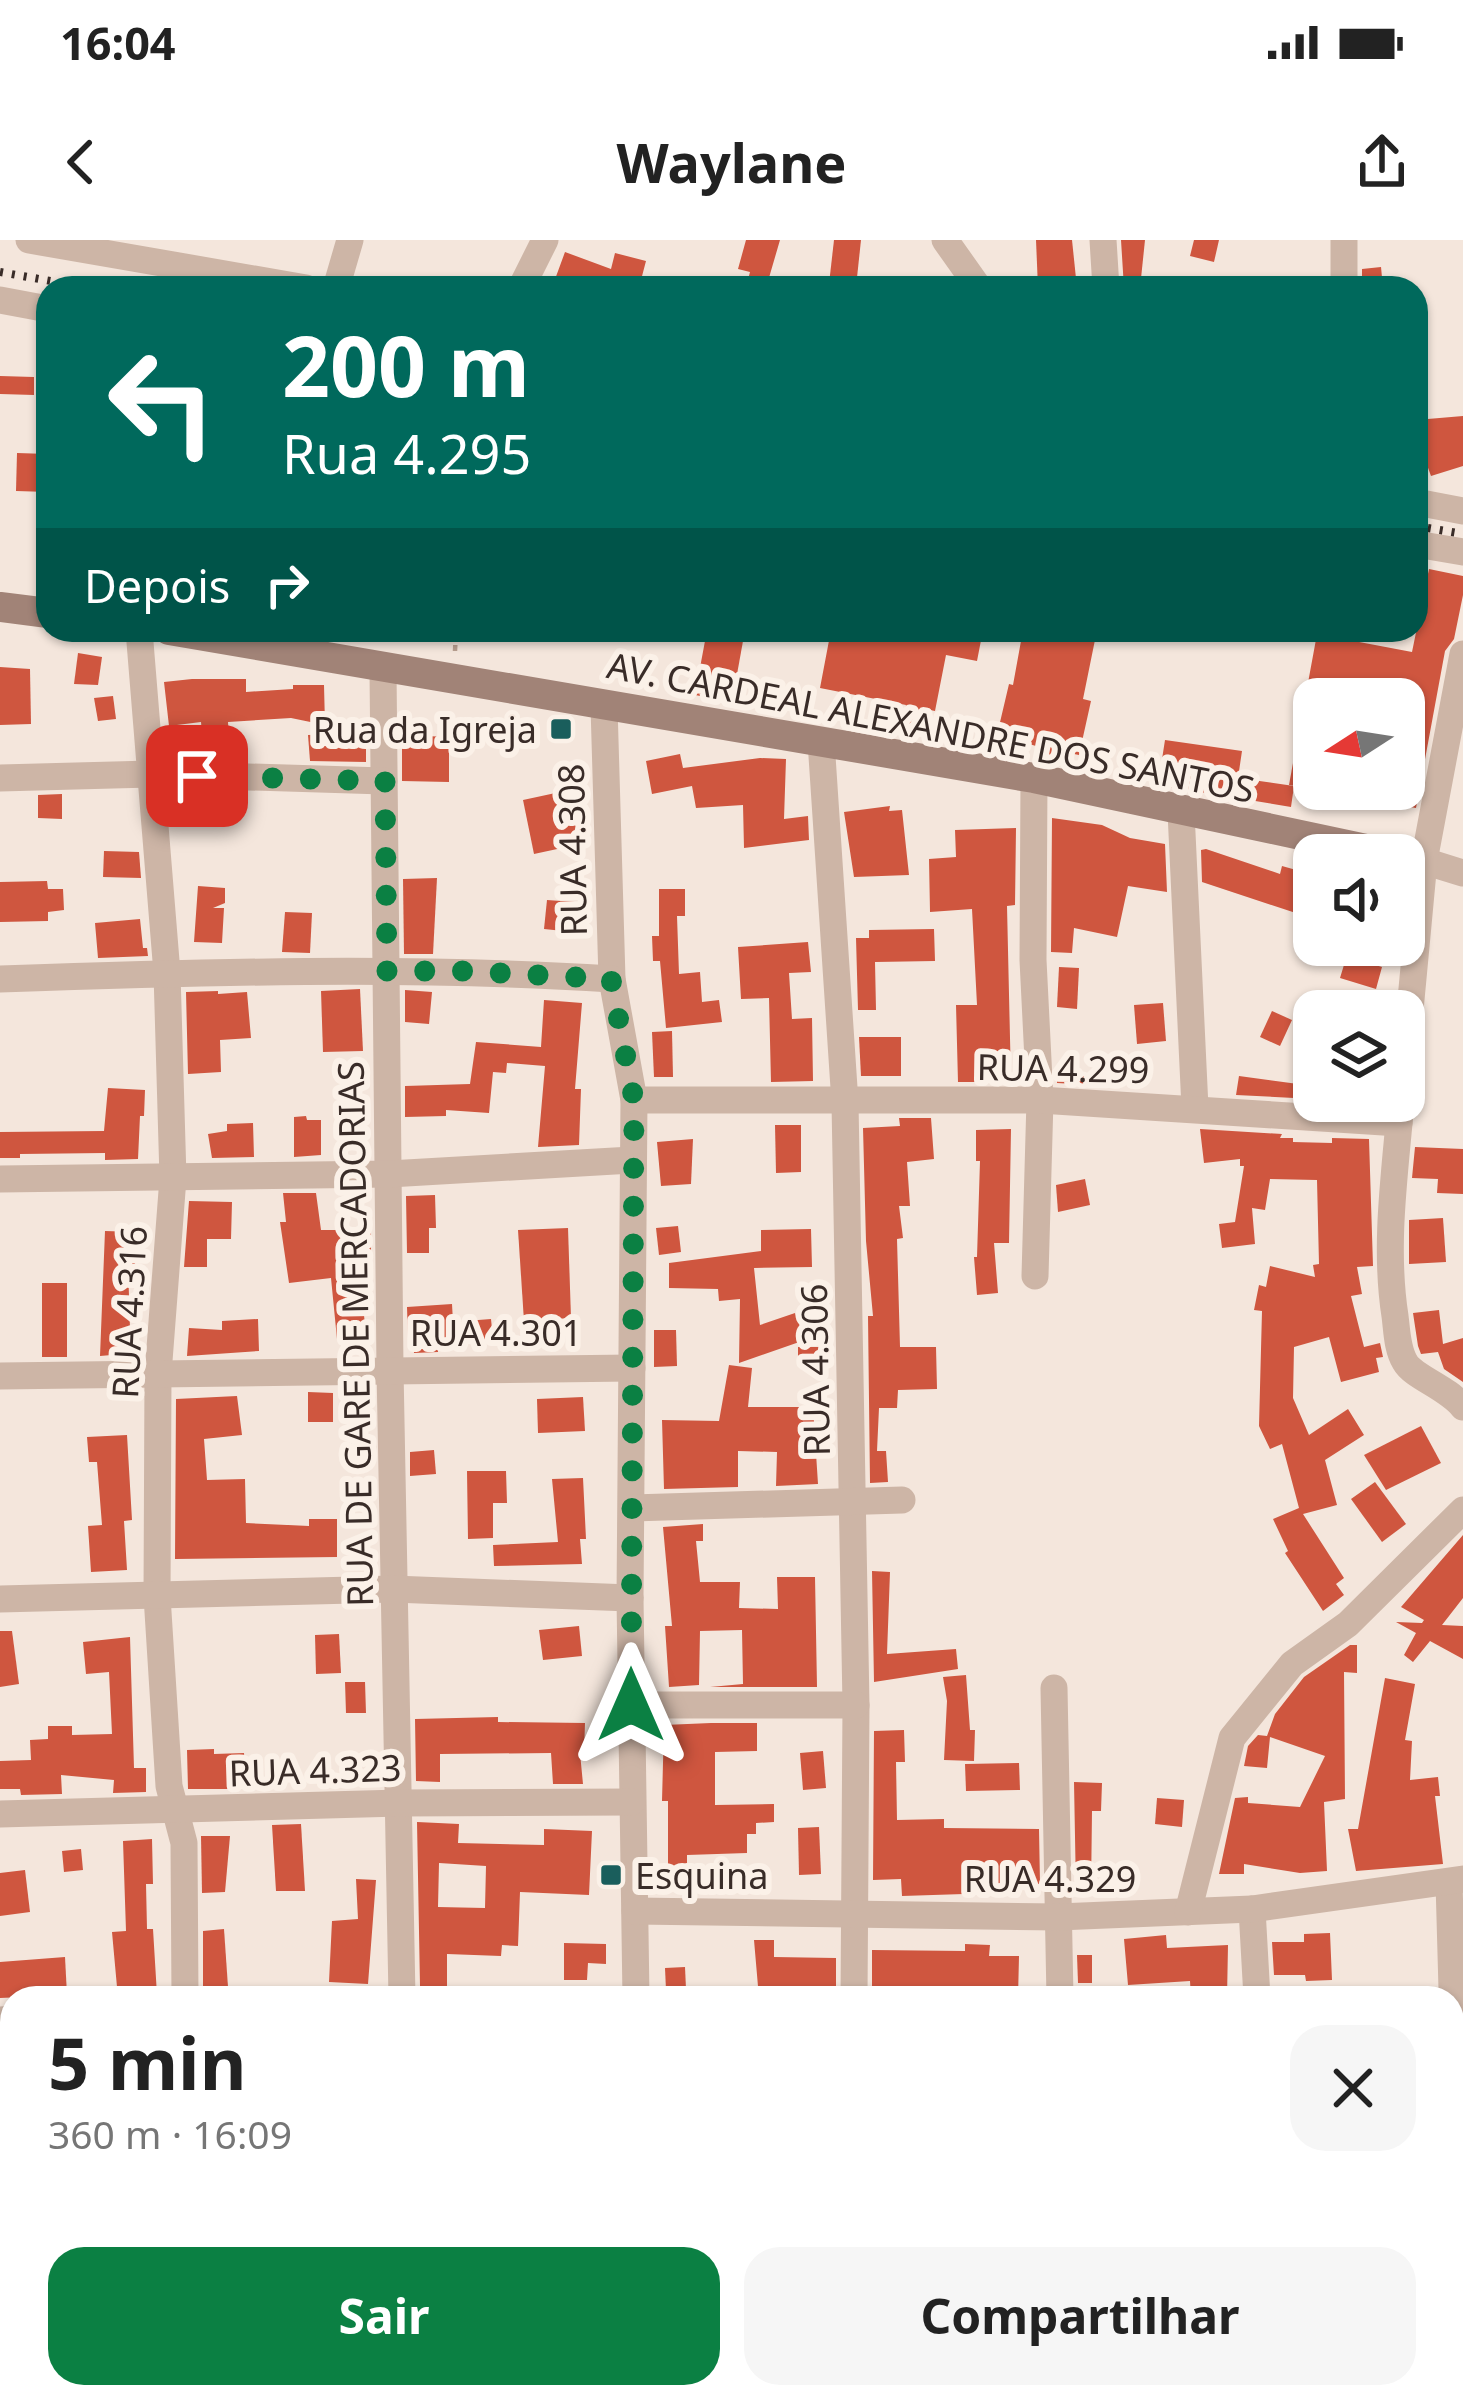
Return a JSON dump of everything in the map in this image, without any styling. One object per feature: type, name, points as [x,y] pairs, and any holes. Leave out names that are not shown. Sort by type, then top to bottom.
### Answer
[{"type":"street","points":[[29,240],[237,276]]},
{"type":"street","points":[[340,276],[350,240]]},
{"type":"street","points":[[527,276],[545,240]]},
{"type":"street","points":[[945,240],[971,276]]},
{"type":"street","points":[[1103,240],[1105,276]]},
{"type":"street","points":[[1344,240],[1344,276]]},
{"type":"street","points":[[0,300],[36,307]]},
{"type":"street","points":[[1428,504],[1463,511]]},
{"type":"street","points":[[1428,546],[1463,552]]},
{"type":"street","points":[[0,608],[36,612]]},
{"type":"street","name":"RUA 4.316","points":[[141,642],[161,867],[173,1178],[158,1374],[157,1596],[170,1786],[184,1843],[185,1986]]},
{"type":"street","name":"AV. CARDEAL ALEXANDRE DOS SANTOS","points":[[233,642],[1034,778],[1293,835]]},
{"type":"street","points":[[1414,834],[1463,654]]},
{"type":"street","name":"RUA DE GARE DE MERCADORIAS","points":[[383,670],[402,1986]]},
{"type":"street","name":"RUA 4.308","points":[[604,706],[611,979],[634,1100],[630,1598],[636,1986]]},
{"type":"street","name":"RUA 4.306","points":[[821,741],[845,1103],[856,1705],[854,1986]]},
{"type":"street","points":[[0,778],[151,774],[385,781]]},
{"type":"street","points":[[1034,778],[1033,960],[1040,1100],[1035,1276]]},
{"type":"street","name":"RUA 4.299","points":[[634,1100],[1040,1100],[1195,1108],[1180,812]]},
{"type":"street","name":"AV. CARDEAL ALEXANDRE DOS SANTOS","points":[[1425,863],[1463,873]]},
{"type":"street","points":[[0,979],[464,971],[611,979]]},
{"type":"street","points":[[1195,1108],[1293,1110]]},
{"type":"street","points":[[1400,1122],[1389,1232],[1390,1287],[1399,1343],[1412,1371],[1440,1384],[1463,1407]]},
{"type":"street","points":[[0,1179],[388,1174],[632,1160]]},
{"type":"street","name":"RUA 4.301","points":[[0,1376],[632,1368]]},
{"type":"street","points":[[632,1508],[902,1500]]},
{"type":"street","points":[[1188,1912],[1232,1738],[1292,1664],[1348,1624],[1463,1510]]},
{"type":"street","points":[[0,1599],[393,1589],[630,1598]]},
{"type":"street","points":[[1054,1688],[1060,1986]]},
{"type":"street","points":[[631,1705],[856,1705]]},
{"type":"street","name":"RUA 4.323","points":[[0,1814],[632,1802]]},
{"type":"street","points":[[1456,1881],[1456,1986]]},
{"type":"street","name":"RUA 4.329","points":[[635,1911],[1058,1917],[1252,1910],[1456,1881]]},
{"type":"street","points":[[1252,1910],[1256,1986]]},
{"type":"building","points":[[746,240],[780,240],[770,276],[749,276],[750,272],[738,269]]},
{"type":"building","points":[[834,240],[861,240],[857,276],[830,276]]},
{"type":"building","points":[[1036,240],[1072,240],[1076,276],[1038,276]]},
{"type":"building","points":[[1121,240],[1145,240],[1141,276],[1123,276]]},
{"type":"building","points":[[1194,240],[1219,240],[1214,262],[1190,256]]},
{"type":"building","points":[[565,252],[611,269],[615,253],[646,261],[642,276],[556,276]]},
{"type":"building","points":[[1381,267],[1382,276],[1362,276],[1362,269]]},
{"type":"building","points":[[0,376],[34,377],[34,395],[0,394]]},
{"type":"building","points":[[1463,416],[1463,466],[1431,476],[1428,419]]},
{"type":"building","points":[[17,453],[36,454],[36,492],[16,491]]},
{"type":"building","points":[[1429,569],[1463,576],[1454,639],[1445,651],[1425,759],[1425,678],[1309,678],[1316,642],[1359,642],[1412,652],[1414,642],[1428,642]]},
{"type":"building","points":[[705,642],[743,642],[732,702],[695,695]]},
{"type":"building","points":[[829,642],[981,642],[977,661],[946,655],[935,711],[925,709],[921,728],[902,725],[906,705],[820,688]]},
{"type":"building","points":[[1021,642],[1095,642],[1083,699],[1091,701],[1079,755],[1069,753],[1066,765],[1034,758],[1036,746],[997,735],[1009,684],[1013,685]]},
{"type":"building","points":[[78,653],[102,657],[98,685],[74,684]]},
{"type":"building","points":[[0,667],[30,669],[31,724],[0,725]]},
{"type":"building","points":[[246,679],[246,692],[324,685],[325,725],[291,718],[228,722],[230,754],[204,756],[201,722],[169,726],[164,682]]},
{"type":"building","points":[[113,696],[116,719],[98,721],[94,698]]},
{"type":"building","points":[[366,733],[366,762],[310,761],[308,735]]},
{"type":"building","points":[[402,735],[449,737],[449,782],[402,781]]},
{"type":"building","points":[[1165,740],[1242,751],[1238,778],[1293,786],[1293,793],[1291,807],[1158,785]]},
{"type":"building","points":[[680,754],[683,768],[786,759],[784,819],[808,816],[809,840],[744,848],[743,805],[696,808],[692,786],[652,794],[646,761]]},
{"type":"building","points":[[574,789],[585,843],[534,854],[523,800]]},
{"type":"building","points":[[62,794],[62,819],[38,818],[38,795]]},
{"type":"building","points":[[890,806],[889,811],[902,810],[909,875],[854,877],[844,812]]},
{"type":"building","points":[[1052,818],[1102,825],[1130,838],[1165,844],[1167,892],[1128,886],[1117,937],[1074,928],[1072,953],[1051,952]]},
{"type":"building","points":[[1016,828],[1015,905],[1007,906],[1011,1082],[958,1082],[956,1005],[977,1005],[972,909],[930,912],[929,859],[956,857],[955,830]]},
{"type":"building","points":[[1201,850],[1280,874],[1282,866],[1293,869],[1293,912],[1202,882]]},
{"type":"building","points":[[104,851],[139,852],[141,878],[103,877]]},
{"type":"building","points":[[437,878],[433,954],[404,954],[403,879]]},
{"type":"building","points":[[47,881],[48,889],[63,889],[64,910],[48,912],[48,921],[0,922],[0,882]]},
{"type":"building","points":[[198,886],[225,888],[225,903],[213,908],[224,908],[222,943],[194,942]]},
{"type":"building","points":[[659,889],[685,889],[685,916],[677,916],[679,974],[700,972],[702,1002],[719,1000],[722,1022],[666,1028],[660,961],[653,961],[652,936],[659,936]]},
{"type":"building","points":[[547,900],[575,902],[573,932],[544,929]]},
{"type":"building","points":[[285,912],[312,913],[310,953],[282,952]]},
{"type":"building","points":[[140,919],[148,956],[98,958],[95,923]]},
{"type":"building","points":[[934,929],[935,961],[875,962],[876,1010],[858,1010],[856,938],[869,938],[869,930]]},
{"type":"building","points":[[808,942],[811,972],[789,973],[792,1019],[812,1018],[813,1081],[771,1082],[769,998],[741,999],[738,947]]},
{"type":"building","points":[[1344,966],[1382,967],[1376,989],[1340,978]]},
{"type":"building","points":[[1059,967],[1079,968],[1077,1009],[1057,1007]]},
{"type":"building","points":[[360,989],[363,1051],[323,1052],[321,991]]},
{"type":"building","points":[[405,990],[432,992],[429,1024],[405,1022]]},
{"type":"building","points":[[186,992],[247,992],[251,1038],[220,1040],[221,1072],[188,1074]]},
{"type":"building","points":[[544,1000],[582,1003],[575,1089],[581,1089],[579,1145],[538,1147],[545,1066],[507,1063],[506,1073],[493,1072],[489,1113],[446,1110],[446,1116],[405,1117],[405,1086],[470,1084],[476,1042],[541,1047]]},
{"type":"building","points":[[1163,1003],[1166,1041],[1137,1044],[1134,1005]]},
{"type":"building","points":[[1272,1011],[1292,1020],[1280,1046],[1260,1037]]},
{"type":"building","points":[[672,1031],[673,1077],[654,1077],[652,1032]]},
{"type":"building","points":[[859,1037],[901,1037],[901,1076],[861,1076]]},
{"type":"building","points":[[1057,1073],[1110,1075],[1110,1086],[1057,1083]]},
{"type":"building","points":[[1239,1076],[1293,1083],[1293,1098],[1236,1095]]},
{"type":"building","points":[[108,1088],[145,1090],[138,1159],[105,1160],[105,1153],[0,1158],[0,1132],[104,1131]]},
{"type":"building","points":[[306,1116],[307,1120],[321,1120],[321,1155],[294,1157],[294,1117]]},
{"type":"building","points":[[899,1118],[931,1118],[934,1159],[907,1162],[910,1206],[899,1206],[903,1238],[897,1239],[900,1347],[936,1347],[937,1389],[898,1390],[897,1408],[879,1408],[877,1451],[886,1451],[888,1482],[870,1483],[868,1316],[873,1316],[863,1128],[900,1126]]},
{"type":"building","points":[[253,1123],[254,1157],[212,1158],[208,1134],[227,1131],[227,1124]]},
{"type":"building","points":[[775,1125],[801,1125],[801,1172],[776,1173]]},
{"type":"building","points":[[1011,1129],[1009,1243],[994,1243],[998,1293],[977,1295],[974,1257],[980,1161],[976,1161],[976,1130]]},
{"type":"building","points":[[1200,1129],[1282,1134],[1280,1138],[1293,1138],[1293,1142],[1369,1139],[1373,1266],[1357,1267],[1362,1294],[1351,1296],[1364,1347],[1380,1343],[1379,1372],[1341,1382],[1329,1337],[1294,1347],[1293,1398],[1309,1435],[1348,1409],[1364,1435],[1325,1460],[1337,1505],[1303,1514],[1344,1578],[1336,1584],[1344,1595],[1323,1611],[1285,1553],[1273,1519],[1299,1508],[1282,1444],[1270,1449],[1259,1426],[1262,1311],[1254,1310],[1259,1285],[1266,1287],[1270,1266],[1315,1277],[1313,1265],[1319,1264],[1317,1180],[1270,1179],[1265,1210],[1252,1208],[1255,1244],[1222,1248],[1219,1224],[1235,1222],[1244,1166],[1240,1159],[1204,1163]]},
{"type":"building","points":[[693,1139],[691,1184],[661,1186],[657,1142]]},
{"type":"building","points":[[1415,1147],[1463,1149],[1463,1194],[1437,1193],[1438,1179],[1412,1178]]},
{"type":"building","points":[[1085,1179],[1090,1205],[1058,1212],[1056,1185]]},
{"type":"building","points":[[283,1193],[316,1193],[321,1230],[371,1230],[371,1273],[360,1273],[366,1336],[337,1339],[331,1278],[289,1283],[280,1222],[286,1222]]},
{"type":"building","points":[[435,1195],[436,1228],[429,1228],[429,1253],[407,1253],[406,1196]]},
{"type":"building","points":[[189,1201],[232,1202],[231,1239],[207,1239],[207,1267],[184,1267]]},
{"type":"building","points":[[1443,1218],[1446,1262],[1409,1264],[1409,1220]]},
{"type":"building","points":[[678,1226],[681,1252],[659,1255],[656,1228]]},
{"type":"building","points":[[568,1228],[571,1318],[524,1321],[518,1230]]},
{"type":"building","points":[[811,1229],[812,1267],[754,1268],[760,1325],[795,1313],[805,1340],[739,1363],[740,1299],[719,1301],[718,1289],[669,1288],[669,1263],[761,1251],[761,1230]]},
{"type":"building","points":[[105,1231],[136,1232],[135,1264],[128,1264],[135,1353],[100,1356]]},
{"type":"building","points":[[42,1283],[67,1283],[67,1357],[42,1357]]},
{"type":"building","points":[[452,1304],[453,1322],[491,1319],[493,1339],[438,1344],[438,1352],[414,1353],[413,1339],[408,1339],[407,1307]]},
{"type":"building","points":[[1439,1310],[1443,1344],[1463,1338],[1463,1382],[1444,1369],[1438,1352],[1421,1354],[1418,1346],[1413,1313]]},
{"type":"building","points":[[258,1319],[259,1351],[187,1356],[189,1328],[222,1330],[222,1321]]},
{"type":"building","points":[[654,1330],[676,1330],[677,1366],[654,1367]]},
{"type":"building","points":[[798,1347],[823,1347],[823,1365],[798,1365]]},
{"type":"building","points":[[729,1365],[752,1368],[748,1407],[813,1407],[818,1484],[776,1486],[777,1452],[738,1451],[738,1487],[664,1489],[662,1420],[719,1421]]},
{"type":"building","points":[[308,1392],[333,1393],[333,1422],[308,1422]]},
{"type":"building","points":[[237,1396],[242,1435],[204,1439],[207,1480],[245,1479],[246,1523],[309,1526],[309,1519],[337,1519],[337,1557],[175,1559],[176,1399]]},
{"type":"building","points":[[583,1397],[585,1431],[538,1433],[537,1399]]},
{"type":"building","points":[[1421,1426],[1441,1463],[1386,1490],[1364,1455]]},
{"type":"building","points":[[127,1435],[132,1520],[124,1521],[127,1570],[91,1572],[88,1526],[102,1525],[97,1462],[89,1462],[87,1437]]},
{"type":"building","points":[[434,1450],[436,1474],[410,1476],[410,1452]]},
{"type":"building","points":[[467,1471],[506,1471],[507,1503],[493,1503],[493,1538],[468,1539]]},
{"type":"building","points":[[583,1478],[586,1539],[580,1539],[582,1564],[494,1566],[493,1545],[558,1542],[552,1479]]},
{"type":"building","points":[[1375,1482],[1406,1524],[1382,1542],[1351,1499]]},
{"type":"building","points":[[703,1524],[703,1541],[696,1541],[700,1582],[740,1582],[739,1608],[778,1609],[777,1577],[815,1577],[817,1687],[710,1687],[743,1684],[742,1630],[700,1631],[699,1685],[669,1687],[665,1626],[672,1626],[663,1527]]},
{"type":"building","points":[[1463,1535],[1463,1598],[1442,1625],[1463,1626],[1463,1659],[1430,1641],[1413,1662],[1404,1655],[1416,1633],[1396,1622],[1424,1620],[1401,1607]]},
{"type":"building","points":[[872,1571],[890,1572],[887,1654],[956,1649],[958,1669],[874,1682]]},
{"type":"building","points":[[579,1626],[582,1656],[543,1660],[539,1630]]},
{"type":"building","points":[[0,1631],[12,1631],[19,1684],[0,1687]]},
{"type":"building","points":[[339,1634],[341,1673],[316,1674],[315,1635]]},
{"type":"building","points":[[130,1637],[134,1768],[146,1768],[146,1792],[113,1793],[114,1780],[61,1775],[62,1794],[21,1795],[20,1789],[0,1789],[0,1761],[31,1760],[30,1740],[48,1739],[48,1726],[72,1726],[72,1735],[112,1734],[109,1672],[86,1674],[83,1642]]},
{"type":"building","points":[[1350,1645],[1357,1645],[1357,1673],[1344,1672],[1345,1799],[1324,1802],[1327,1871],[1300,1873],[1244,1864],[1244,1874],[1219,1874],[1235,1798],[1300,1807],[1325,1756],[1270,1737],[1267,1768],[1244,1766],[1248,1746],[1258,1735],[1267,1736],[1275,1714],[1304,1677]]},
{"type":"building","points":[[966,1675],[970,1730],[975,1730],[974,1761],[944,1760],[947,1701],[943,1677]]},
{"type":"building","points":[[1385,1678],[1415,1684],[1405,1740],[1412,1741],[1410,1780],[1438,1777],[1440,1796],[1435,1796],[1443,1864],[1356,1871],[1348,1829],[1358,1829]]},
{"type":"building","points":[[345,1682],[365,1682],[366,1713],[346,1713]]},
{"type":"building","points":[[498,1717],[498,1722],[585,1723],[584,1753],[580,1753],[583,1784],[553,1784],[551,1753],[440,1754],[440,1782],[416,1781],[415,1719]]},
{"type":"building","points":[[757,1723],[757,1751],[715,1752],[715,1805],[774,1804],[774,1822],[756,1823],[756,1834],[747,1834],[747,1853],[687,1855],[687,1875],[668,1874],[668,1801],[662,1801],[664,1725]]},
{"type":"building","points":[[904,1730],[905,1762],[896,1762],[897,1820],[944,1819],[944,1828],[1039,1829],[1040,1884],[964,1883],[964,1894],[902,1896],[901,1879],[873,1880],[874,1731]]},
{"type":"building","points":[[214,1749],[214,1754],[244,1753],[246,1789],[188,1789],[187,1750]]},
{"type":"building","points":[[823,1751],[826,1788],[803,1790],[800,1753]]},
{"type":"building","points":[[1019,1763],[1020,1790],[966,1791],[965,1764]]},
{"type":"building","points":[[1074,1782],[1102,1783],[1101,1811],[1092,1811],[1091,1892],[1076,1891]]},
{"type":"building","points":[[1157,1798],[1184,1800],[1182,1827],[1155,1824]]},
{"type":"building","points":[[417,1822],[459,1824],[458,1843],[544,1845],[544,1829],[592,1831],[589,1895],[520,1892],[518,1946],[502,1945],[501,1956],[447,1954],[447,1986],[420,1986]],"holes":[[[439,1863],[486,1866],[485,1908],[438,1907]]]},
{"type":"building","points":[[301,1824],[305,1891],[276,1891],[272,1825]]},
{"type":"building","points":[[819,1827],[821,1874],[799,1875],[798,1828]]},
{"type":"building","points":[[201,1836],[230,1836],[225,1892],[202,1893]]},
{"type":"building","points":[[152,1839],[147,1929],[153,1929],[156,1986],[117,1986],[112,1932],[126,1931],[123,1841]]},
{"type":"building","points":[[81,1849],[83,1870],[64,1872],[62,1851]]},
{"type":"building","points":[[25,1870],[30,1912],[0,1916],[0,1873]]},
{"type":"building","points":[[356,1879],[376,1880],[368,1984],[329,1982],[332,1921],[358,1919]]},
{"type":"building","points":[[224,1929],[228,1986],[203,1986],[203,1931]]},
{"type":"building","points":[[1330,1933],[1332,1980],[1274,1975],[1272,1942],[1304,1942],[1304,1934]]},
{"type":"building","points":[[1166,1935],[1167,1948],[1228,1945],[1227,1986],[1190,1986],[1190,1981],[1128,1985],[1124,1939]]},
{"type":"building","points":[[754,1940],[774,1940],[774,1957],[836,1958],[836,1986],[758,1986]]},
{"type":"building","points":[[564,1943],[606,1944],[606,1964],[588,1963],[587,1980],[564,1980]]},
{"type":"building","points":[[965,1944],[990,1945],[989,1956],[1019,1956],[1018,1986],[872,1986],[872,1950],[965,1951]]},
{"type":"building","points":[[1077,1955],[1092,1955],[1092,1983],[1078,1983]]},
{"type":"building","points":[[65,1957],[67,1986],[0,1986],[0,1962]]},
{"type":"building","points":[[685,1967],[686,1986],[666,1986],[665,1968]]},
{"type":"railway","points":[[0,272],[36,278]]},
{"type":"railway","points":[[1428,528],[1463,534]]},
{"type":"place","name":"Rua da Igreja","points":[[561,729]]},
{"type":"place","name":"Esquina","points":[[611,1875]]},
{"type":"route","points":[[197,776],[385,781],[387,971],[611,979],[634,1100],[631,1705]]}]
